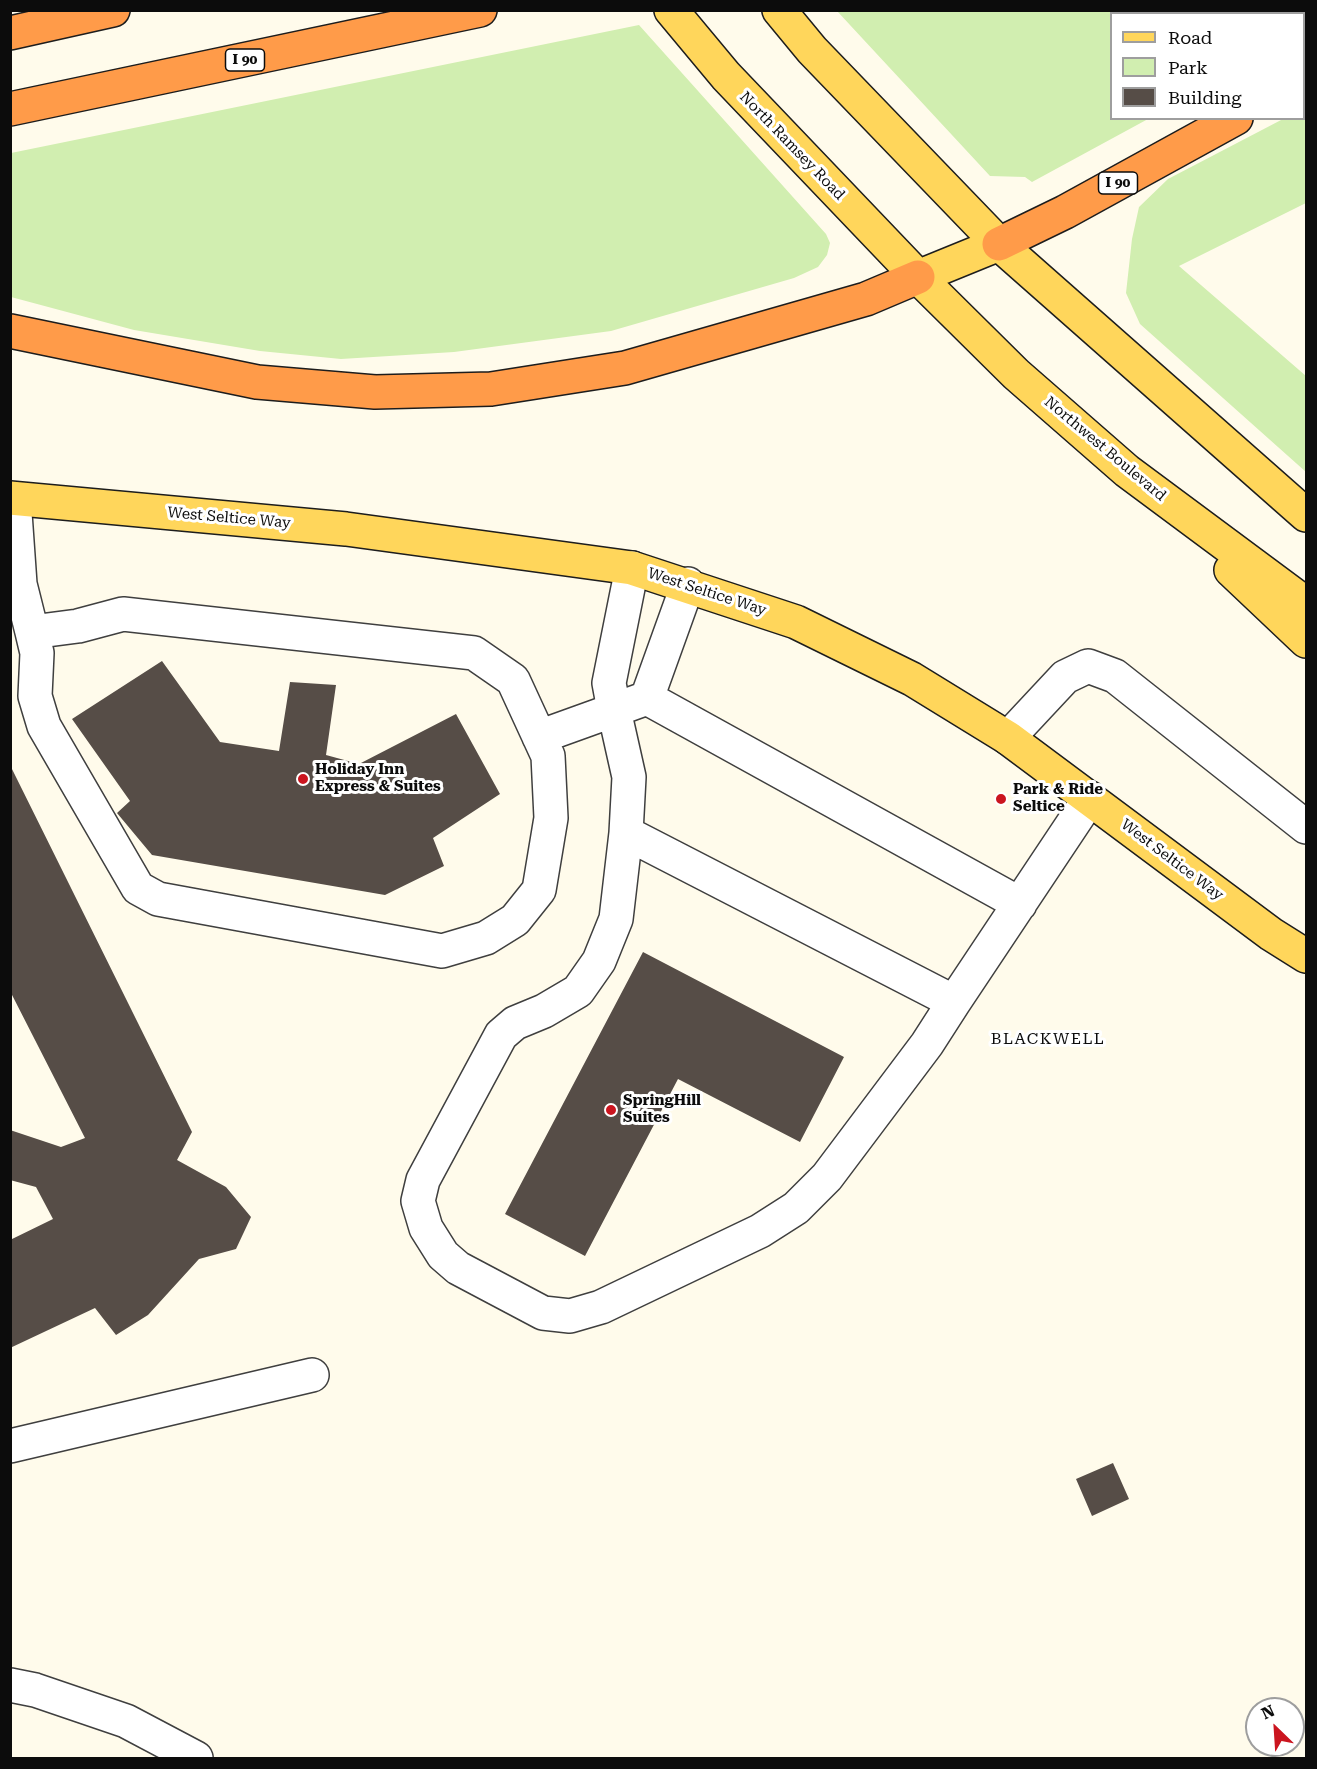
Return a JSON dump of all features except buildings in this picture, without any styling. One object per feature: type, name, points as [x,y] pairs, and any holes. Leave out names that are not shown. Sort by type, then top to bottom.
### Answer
[{"type":"highway","points":[[10,33],[113,10]]},
{"type":"highway","name":"I 90","points":[[10,109],[480,10]]},
{"type":"highway","name":"I 90","points":[[999,244],[1065,212],[1232,120]]},
{"type":"highway","points":[[10,331],[257,382],[375,392],[491,389],[625,368],[866,299],[918,277]]},
{"type":"main road","name":"North Ramsey Road","points":[[671,10],[726,76],[918,277]]},
{"type":"main road","points":[[779,10],[812,50],[999,244],[1306,515]]},
{"type":"main road","points":[[918,277],[999,244]]},
{"type":"main road","name":"Northwest Boulevard","points":[[918,277],[1016,374],[1127,471],[1306,604]]},
{"type":"main road","points":[[1127,471],[1306,641]]},
{"type":"main road","name":"West Seltice Way","points":[[12,499],[346,529],[632,567],[796,622],[912,679],[1008,738],[1271,934],[1306,956]]},
{"type":"main road","points":[[1271,934],[1306,943]]},
{"type":"main road","points":[[1271,934],[1306,971]]},
{"type":"street","points":[[12,499],[20,584],[37,653],[35,696],[44,726],[138,888],[158,899],[442,951],[486,938],[515,920],[539,890],[551,818],[548,756],[513,680],[474,653],[123,614],[78,626],[32,632]]},
{"type":"street","points":[[632,567],[609,683],[628,777],[627,833],[616,919],[599,961],[578,991],[544,1011],[515,1023],[501,1035],[423,1180],[418,1201],[426,1228],[443,1255],[458,1268],[543,1313],[570,1316],[600,1307],[759,1231],[796,1208],[827,1176],[927,1044],[1090,798]]},
{"type":"street","points":[[647,698],[688,584]]},
{"type":"street","points":[[1008,738],[1065,677],[1088,666],[1114,676],[1306,827]]},
{"type":"street","points":[[539,737],[647,698],[1020,904]]},
{"type":"street","points":[[627,833],[954,1002]]},
{"type":"street","points":[[10,1446],[312,1375]]},
{"type":"street","points":[[10,1685],[35,1690],[126,1721],[196,1758]]},
{"type":"green space","points":[[837,11],[1306,11],[1305,38],[1305,12],[1110,12],[1110,120],[1146,120],[1032,182],[1025,177],[990,176]]},
{"type":"green space","points":[[639,25],[826,234],[830,243],[827,255],[818,267],[794,278],[611,331],[454,352],[341,359],[260,351],[134,330],[11,297],[11,153]]},
{"type":"green space","points":[[1305,107],[1306,203],[1179,266],[1306,376],[1306,472],[1140,324],[1126,293],[1132,239],[1139,207],[1168,179],[1281,120],[1305,120]]},
{"type":"place","name":"Holiday Inn Express & Suites","points":[[303,779]]},
{"type":"place","name":"Park & Ride Seltice","points":[[1001,799]]},
{"type":"place","name":"SpringHill Suites","points":[[611,1110]]},
{"type":"district","name":"BLACKWELL","points":[[1048,1039]]}]
